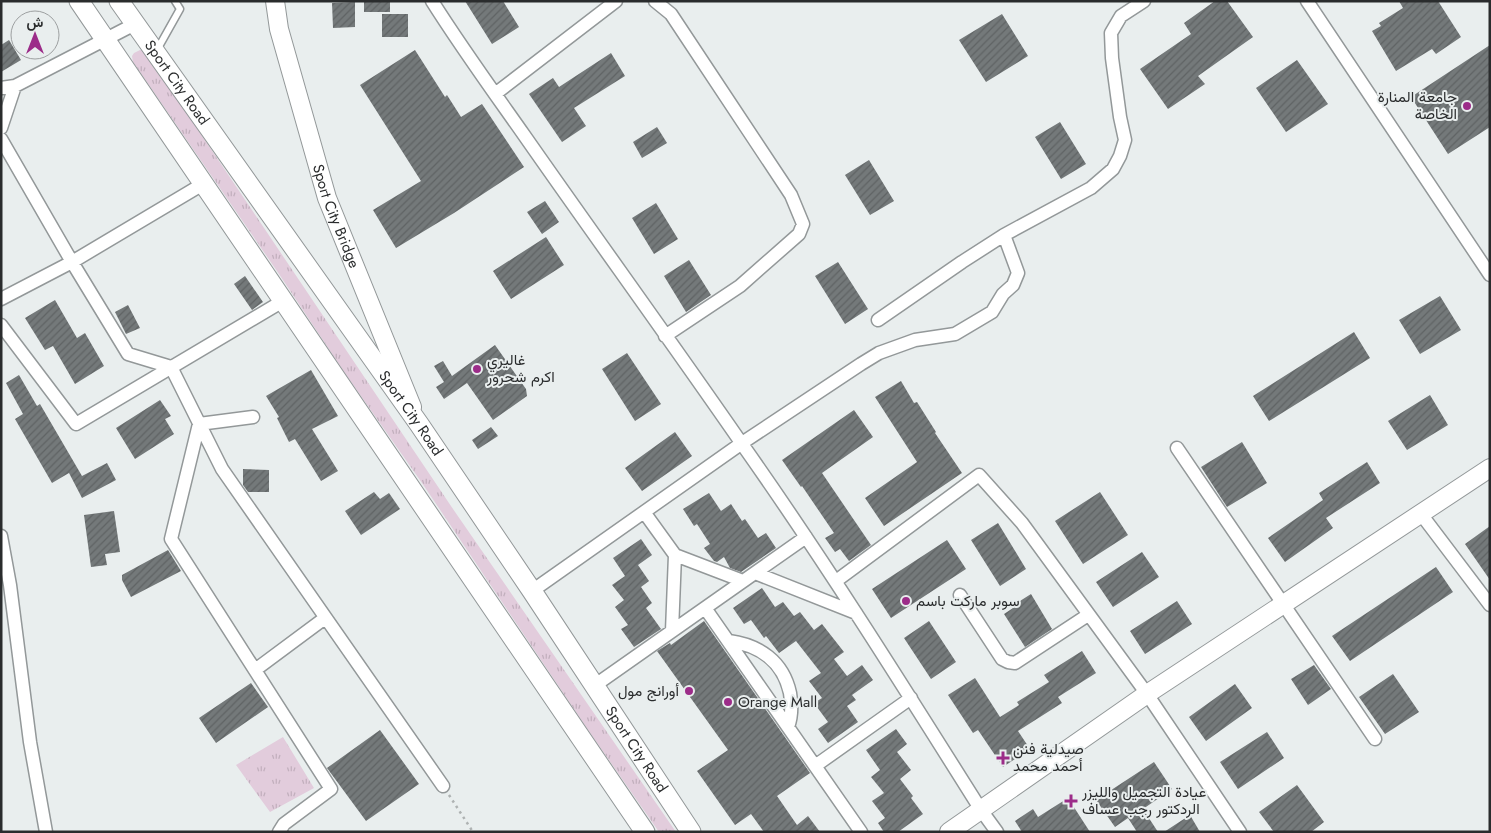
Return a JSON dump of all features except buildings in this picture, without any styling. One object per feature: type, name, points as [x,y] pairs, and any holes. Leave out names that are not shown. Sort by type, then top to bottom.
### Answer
[{"type":"main road","points":[[79,1],[644,832]]},
{"type":"main road","name":"Sport City Road","points":[[119,1],[419,424],[691,832]]},
{"type":"street","name":"Sport City Bridge","points":[[275,1],[279,29],[327,198],[419,424]]},
{"type":"street","points":[[432,1],[495,94],[742,443],[836,581],[981,810],[997,832]]},
{"type":"street","points":[[495,94],[616,1]]},
{"type":"street","points":[[655,1],[670,14],[775,170],[791,195],[803,224],[799,234],[740,286],[665,336]]},
{"type":"street","points":[[878,320],[1004,235],[1090,188],[1113,170],[1125,140],[1112,58],[1111,33],[1121,16],[1144,1]]},
{"type":"street","points":[[1307,1],[1490,275]]},
{"type":"street","points":[[1,88],[14,86],[135,24]]},
{"type":"street","points":[[1,128],[14,86]]},
{"type":"street","points":[[1,139],[128,354],[171,367],[222,470],[443,786]]},
{"type":"street","points":[[1,298],[72,262],[203,184]]},
{"type":"street","points":[[532,592],[742,443],[879,353],[915,340],[956,334],[992,312],[1003,294],[1013,285],[1018,272],[1004,235]]},
{"type":"street","points":[[1,325],[76,424],[283,301]]},
{"type":"street","points":[[199,424],[253,417]]},
{"type":"street","points":[[199,424],[171,539],[331,789],[284,824],[279,832]]},
{"type":"street","points":[[1176,448],[1374,739]]},
{"type":"street","points":[[949,832],[1147,694],[1490,468]]},
{"type":"street","points":[[836,581],[979,475],[1022,523],[1147,694],[1240,832]]},
{"type":"street","points":[[644,512],[675,555],[743,581]]},
{"type":"street","points":[[1421,514],[1490,605]]},
{"type":"street","points":[[1,536],[10,585],[30,742],[46,832]]},
{"type":"street","points":[[594,686],[806,537]]},
{"type":"street","points":[[672,631],[675,555]]},
{"type":"street","points":[[755,573],[856,613]]},
{"type":"street","points":[[960,594],[1002,659],[1008,662],[1015,663],[1088,615]]},
{"type":"street","points":[[705,608],[860,832]]},
{"type":"street","points":[[255,670],[326,618]]},
{"type":"street","points":[[728,642],[742,643],[754,647],[765,653],[777,664],[788,684],[791,698],[792,717],[788,727]]},
{"type":"street","points":[[815,766],[911,698]]},
{"type":"lane","points":[[156,53],[180,9],[175,1]]},
{"type":"path","points":[[443,786],[473,832]]},
{"type":"green space","points":[[140,50],[145,51],[453,509],[676,832],[659,832],[588,730],[422,483],[133,62],[132,56]]},
{"type":"green space","points":[[283,737],[314,788],[270,812],[236,765]]},
{"type":"place","name":"جامعة المنارة الخاصة","points":[[1467,106]]},
{"type":"place","name":"غاليري اكرم شحرور","points":[[477,369]]},
{"type":"place","name":"سوبر ماركت باسم","points":[[906,601]]},
{"type":"place","name":"أورانج مول","points":[[689,691]]},
{"type":"place","name":"Orange Mall","points":[[728,702]]},
{"type":"place","name":"صيدلية فنن أحمد محمد","points":[[1003,758]]},
{"type":"place","name":"عيادة التجميل والليزر الردكتور رجب عساف","points":[[1071,801]]}]
